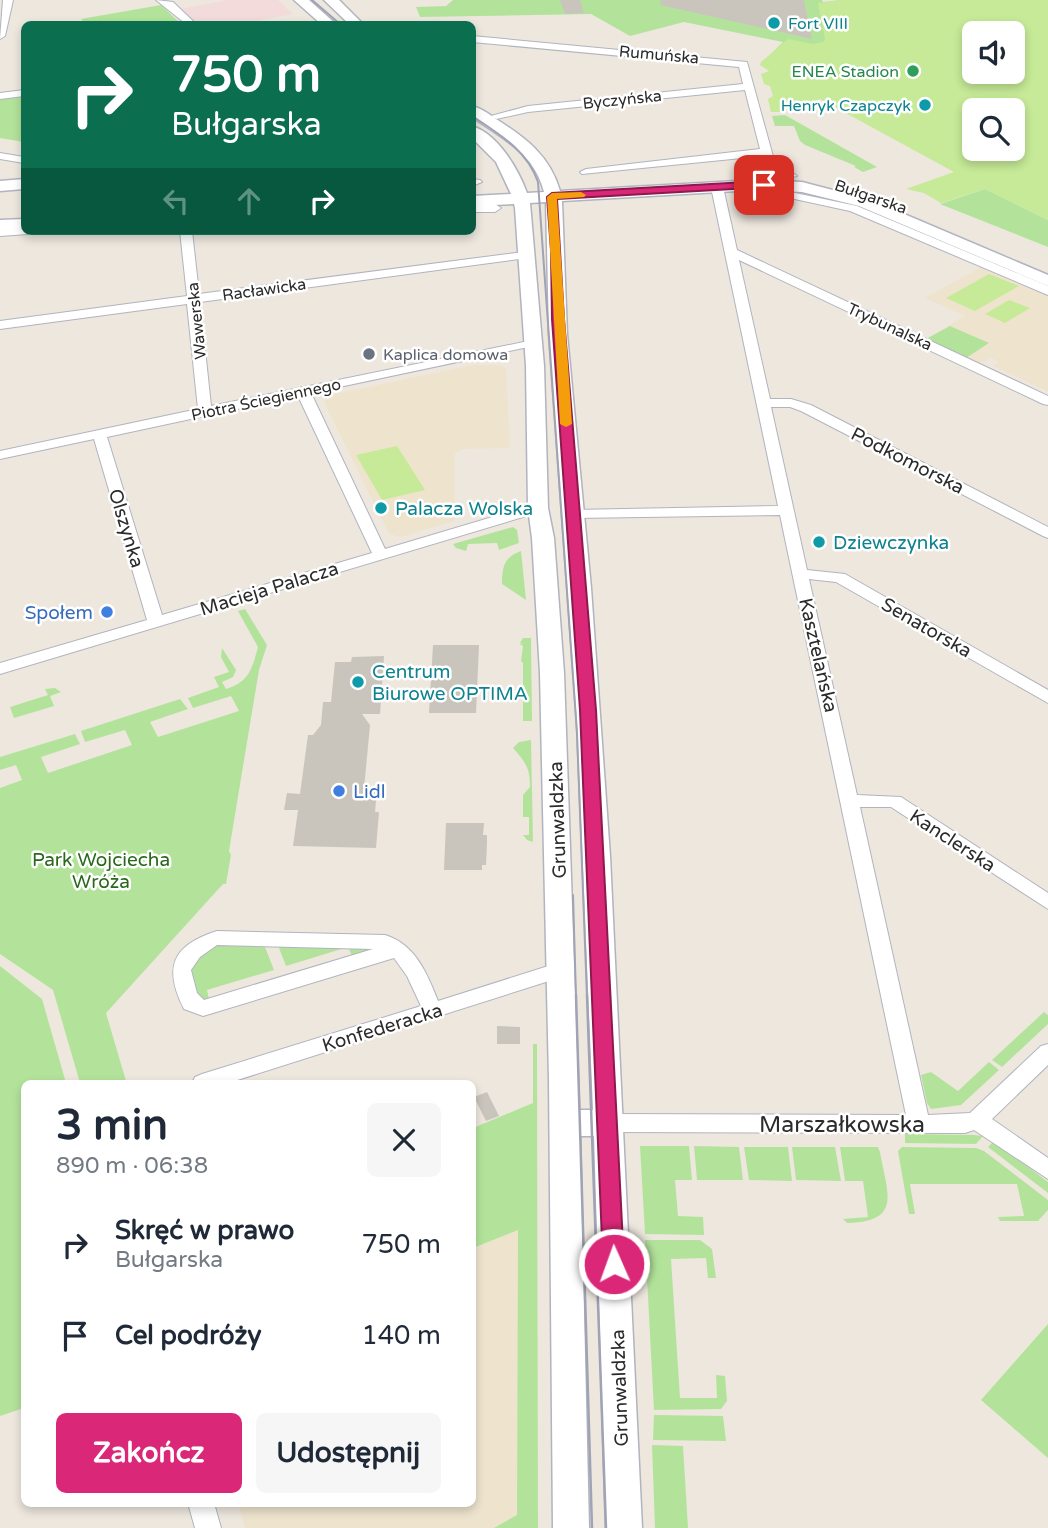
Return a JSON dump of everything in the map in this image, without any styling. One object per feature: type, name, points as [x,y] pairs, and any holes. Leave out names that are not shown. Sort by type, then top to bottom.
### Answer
[{"type":"street","points":[[0,36],[8,0]]},
{"type":"street","points":[[301,0],[321,21]]},
{"type":"street","points":[[331,0],[353,21]]},
{"type":"street","points":[[165,2],[187,21]]},
{"type":"street","name":"Rumuńska","points":[[476,39],[743,64],[768,157]]},
{"type":"street","name":"Byczyńska","points":[[496,116],[542,103],[748,87]]},
{"type":"street","points":[[0,96],[21,93]]},
{"type":"street","name":"Grunwaldzka","points":[[476,113],[531,153],[546,172],[551,192],[588,710],[604,1019],[624,1528]]},
{"type":"street","name":"Grunwaldzka","points":[[476,134],[500,156],[524,209],[533,342],[538,508],[543,538],[552,673],[565,1123],[571,1528]]},
{"type":"street","points":[[0,156],[21,160]]},
{"type":"street","points":[[742,181],[757,172],[768,157]]},
{"type":"street","points":[[586,172],[768,157],[791,176]]},
{"type":"street","name":"Bułgarska","points":[[551,192],[791,176],[864,190],[1048,279]]},
{"type":"street","name":"Bułgarska","points":[[519,193],[717,187],[742,181],[793,186],[848,197],[1048,279]]},
{"type":"street","points":[[0,186],[21,184]]},
{"type":"street","points":[[476,185],[519,193]]},
{"type":"street","name":"Kasztelańska","points":[[717,187],[919,1124]]},
{"type":"street","points":[[476,200],[519,193]]},
{"type":"street","points":[[476,208],[495,208]]},
{"type":"street","points":[[0,217],[21,222]]},
{"type":"street","points":[[0,225],[21,223]]},
{"type":"street","points":[[0,232],[21,224]]},
{"type":"street","name":"Wawerska","points":[[186,235],[205,412]]},
{"type":"street","name":"Trybunalska","points":[[731,252],[1048,401]]},
{"type":"street","name":"Racławicka","points":[[0,325],[527,254]]},
{"type":"street","name":"Piotra Ściegiennego","points":[[0,455],[533,342]]},
{"type":"street","points":[[303,391],[380,554]]},
{"type":"street","name":"Podkomorska","points":[[764,402],[792,403],[806,408],[1048,533]]},
{"type":"street","name":"Olszynka","points":[[99,434],[156,622]]},
{"type":"street","name":"Macieja Palacza","points":[[0,669],[538,508]]},
{"type":"street","points":[[574,514],[787,510]]},
{"type":"street","name":"Senatorska","points":[[800,574],[840,577],[1048,697]]},
{"type":"street","name":"Kanclerska","points":[[851,801],[895,801],[1048,902]]},
{"type":"street","points":[[399,949],[202,1008],[191,1003],[181,975],[183,966],[203,942],[217,938],[385,942],[399,949],[410,959],[433,1012]]},
{"type":"street","name":"Konfederacka","points":[[212,1080],[561,970]]},
{"type":"street","points":[[562,1019],[604,1019]]},
{"type":"street","points":[[1048,1052],[977,1119],[1048,1170]]},
{"type":"street","name":"Marszałkowska","points":[[608,1123],[965,1124],[977,1119]]},
{"type":"street","points":[[565,1123],[608,1123]]},
{"type":"street","points":[[202,1507],[208,1528]]},
{"type":"shaded area","points":[[228,0],[278,0],[293,14],[257,21],[193,21],[180,9]]},
{"type":"shaded area","points":[[983,266],[1048,294],[1048,392],[993,366],[999,362],[991,358],[984,362],[975,362],[926,339],[965,316],[925,298]]},
{"type":"shaded area","points":[[473,365],[500,365],[506,368],[510,448],[461,449],[460,452],[455,452],[454,521],[401,537],[389,534],[324,402],[330,395]]},
{"type":"shaded area","points":[[518,1229],[517,1515],[494,1528],[245,1528],[239,1507],[476,1507],[476,1247]]},
{"type":"green space","points":[[453,0],[841,0],[827,41],[760,65],[783,42],[684,22],[630,36],[591,14],[420,17],[416,7],[446,6]]},
{"type":"green space","points":[[841,0],[1048,0],[1048,220],[985,189],[941,203],[924,193],[906,189],[954,172],[820,99],[771,112],[768,99],[773,96],[770,86],[764,84],[761,74],[769,71],[760,65],[761,62],[788,39],[813,44],[825,39],[818,3]]},
{"type":"green space","points":[[161,5],[178,21],[83,21],[81,19]]},
{"type":"green space","points":[[21,96],[21,142],[0,138],[0,98]]},
{"type":"green space","points":[[785,115],[877,167],[863,172],[854,167],[856,166],[805,145],[800,141],[794,126],[775,126],[772,116]]},
{"type":"green space","points":[[985,189],[1048,220],[1048,247],[940,204]]},
{"type":"green space","points":[[989,274],[1019,286],[975,311],[946,298]]},
{"type":"green space","points":[[1009,300],[1030,308],[1005,323],[985,314]]},
{"type":"green space","points":[[950,326],[989,343],[966,358],[926,339]]},
{"type":"green space","points":[[397,446],[425,490],[382,500],[356,455]]},
{"type":"green space","points":[[513,527],[517,530],[519,543],[499,550],[497,543],[468,544],[466,551],[453,544]]},
{"type":"green space","points":[[521,551],[526,600],[502,584],[505,563]]},
{"type":"green space","name":"Park Wojciecha Wróża","points":[[245,609],[267,645],[259,670],[226,884],[223,884],[106,1013],[126,1080],[79,1080],[53,990],[0,954],[0,788],[22,780],[16,765],[0,770],[0,757],[75,734],[80,744],[41,757],[48,773],[132,745],[125,730],[85,742],[81,731],[180,699],[188,709],[150,722],[158,737],[239,711],[231,696],[193,708],[188,698],[219,687],[214,677],[229,672],[221,657],[222,648],[236,670],[233,677],[222,682],[226,689],[240,683],[248,674],[258,647],[238,611]]},
{"type":"green space","points":[[523,638],[531,638],[532,721],[523,721],[523,646],[519,644],[523,644],[520,643]]},
{"type":"green space","points":[[55,688],[61,692],[50,696],[54,706],[14,718],[10,707],[48,695],[45,689]]},
{"type":"green space","points":[[531,740],[533,842],[523,835],[529,835],[529,817],[523,817],[523,795],[530,787],[529,774],[524,761],[513,748],[519,742]]},
{"type":"green space","points":[[263,942],[274,970],[207,990],[209,999],[196,998],[186,970],[205,945]]},
{"type":"green space","points":[[281,944],[376,948],[352,956],[348,947],[286,966],[279,948]]},
{"type":"green space","points":[[0,966],[42,999],[65,1080],[21,1080],[21,1409],[0,1416]]},
{"type":"green space","points":[[1044,1012],[1048,1015],[1048,1024],[1002,1067],[992,1060]]},
{"type":"green space","points":[[533,1044],[537,1044],[538,1528],[494,1528],[517,1515],[518,1230],[476,1247],[476,1127],[533,1103]]},
{"type":"green space","points":[[989,1062],[999,1070],[961,1105],[931,1109],[927,1103],[921,1075],[931,1072],[958,1091]]},
{"type":"green space","points":[[905,1134],[983,1136],[976,1144],[905,1143]]},
{"type":"green space","points":[[994,1141],[1048,1182],[1048,1193],[988,1147]]},
{"type":"green space","points":[[640,1146],[689,1146],[692,1180],[675,1180],[678,1216],[703,1217],[704,1235],[645,1234]]},
{"type":"green space","points":[[694,1146],[739,1147],[743,1180],[697,1180]]},
{"type":"green space","points":[[744,1147],[788,1147],[792,1181],[749,1180]]},
{"type":"green space","points":[[792,1147],[835,1147],[841,1181],[796,1180]]},
{"type":"green space","points":[[840,1147],[878,1147],[887,1202],[884,1211],[877,1217],[847,1223],[843,1219],[868,1217],[863,1181],[845,1181]]},
{"type":"green space","points":[[902,1147],[976,1148],[984,1151],[1048,1200],[1048,1210],[1038,1221],[1000,1221],[998,1217],[1024,1216],[1017,1184],[910,1184],[915,1214],[909,1214],[898,1151]]},
{"type":"green space","points":[[645,1240],[700,1240],[712,1249],[716,1278],[708,1278],[706,1258],[671,1259],[680,1398],[717,1398],[716,1375],[725,1376],[727,1401],[721,1409],[654,1410]]},
{"type":"green space","points":[[1048,1324],[1048,1458],[981,1400]]},
{"type":"green space","points":[[654,1415],[723,1416],[726,1441],[653,1440]]},
{"type":"green space","points":[[652,1445],[683,1446],[688,1528],[655,1528]]},
{"type":"building","points":[[560,0],[580,0],[584,13],[565,14]]},
{"type":"building","name":"Fort VIII","points":[[661,0],[804,0],[812,39],[660,5]]},
{"type":"building","points":[[433,645],[479,645],[476,713],[429,713]]},
{"type":"building","name":"Lidl","points":[[384,656],[380,714],[362,714],[370,725],[364,789],[377,789],[375,812],[379,812],[376,848],[293,846],[298,810],[284,810],[287,793],[300,794],[308,735],[313,735],[321,725],[323,702],[331,702],[335,662],[351,662],[352,657]]},
{"type":"building","points":[[446,823],[484,823],[483,835],[487,835],[487,843],[486,865],[482,865],[482,870],[444,870]]},
{"type":"building","points":[[497,1026],[520,1027],[520,1044],[497,1044]]},
{"type":"building","points":[[487,1092],[499,1116],[486,1121],[476,1096]]},
{"type":"tram line","points":[[312,0],[336,21]]},
{"type":"tram line","points":[[476,119],[502,136],[519,152],[538,182],[577,733],[587,997]]},
{"type":"tram line","points":[[573,895],[576,997]]},
{"type":"tram line","points":[[576,995],[592,1528]]},
{"type":"tram line","points":[[587,995],[606,1528]]},
{"type":"slow traffic","points":[[566,424],[552,197],[581,195]]},
{"type":"place","name":"Fort VIII","points":[[774,23]]},
{"type":"place","name":"ENEA Stadion","points":[[913,71]]},
{"type":"place","name":"Henryk Czapczyk","points":[[925,105]]},
{"type":"place","name":"Kaplica domowa","points":[[369,354]]},
{"type":"place","name":"Palacza Wolska","points":[[381,508]]},
{"type":"place","name":"Dziewczynka","points":[[819,542]]},
{"type":"place","name":"Społem","points":[[107,612]]},
{"type":"place","name":"Centrum Biurowe OPTIMA","points":[[358,682]]},
{"type":"place","name":"Lidl","points":[[339,791]]},
{"type":"route","points":[[614,1264],[603,983],[588,710],[556,294],[557,250],[552,197],[764,185]]}]
